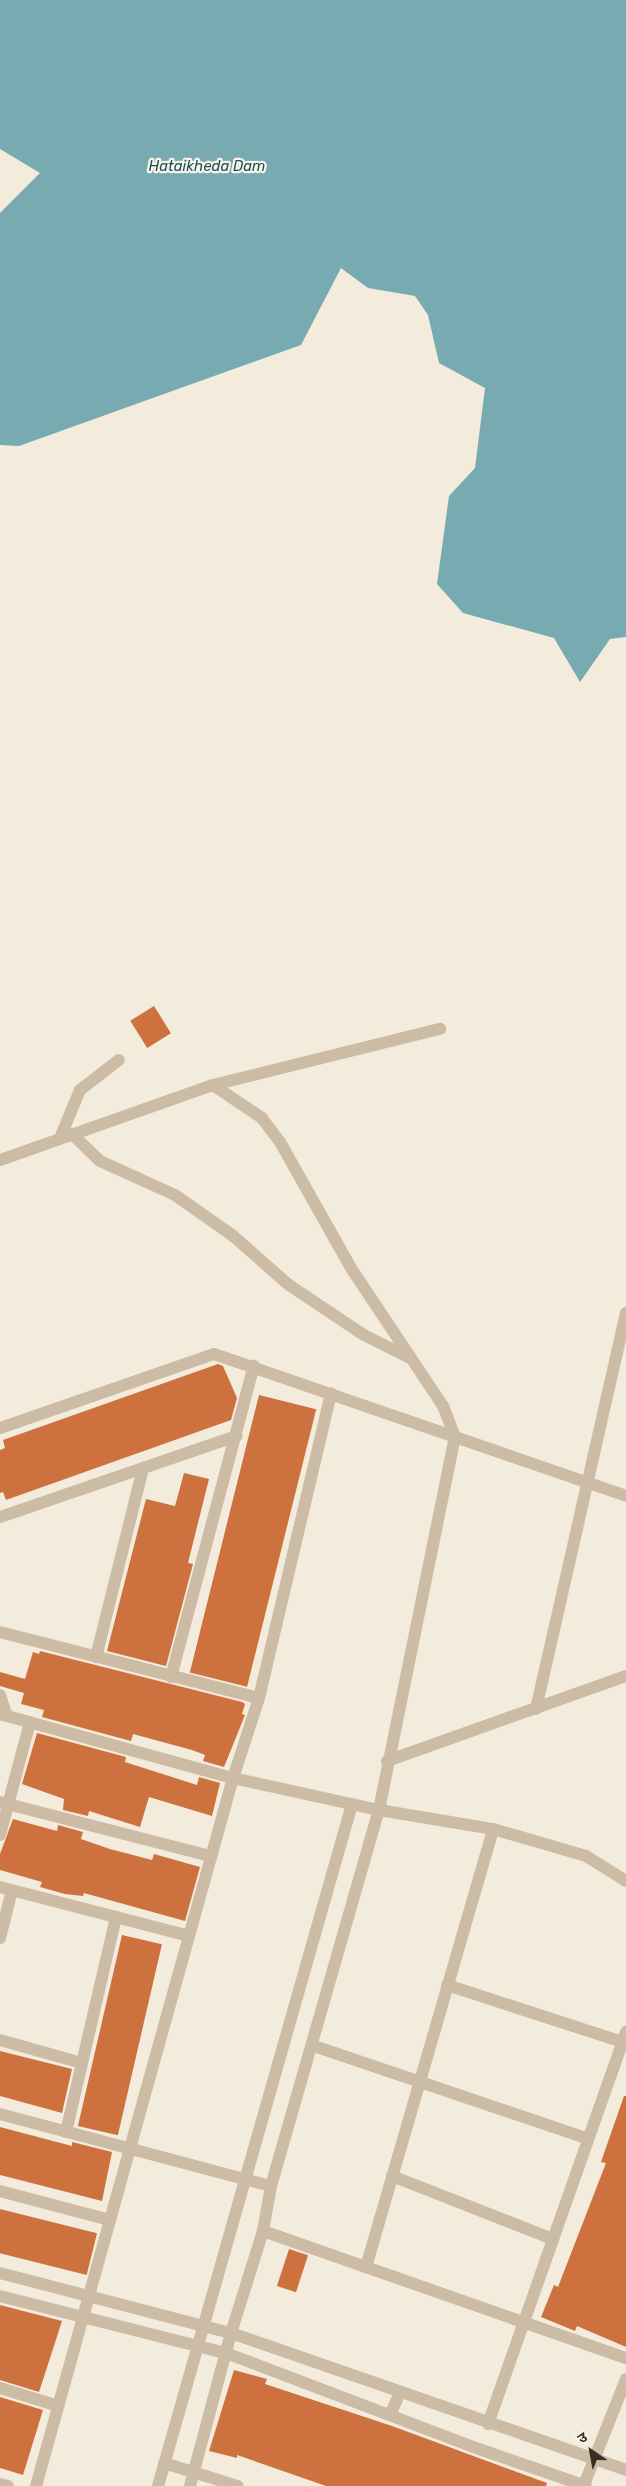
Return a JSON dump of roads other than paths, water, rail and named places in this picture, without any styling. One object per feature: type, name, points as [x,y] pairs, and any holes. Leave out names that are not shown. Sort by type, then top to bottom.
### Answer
[{"type":"street","points":[[0,1160],[213,1085],[440,1029]]},
{"type":"street","points":[[60,1138],[80,1090],[119,1060]]},
{"type":"street","points":[[190,2486],[231,2332],[263,2231],[271,2186],[314,2046],[379,1810],[386,1761],[455,1437],[443,1406],[408,1357],[328,1232],[280,1142],[262,1118],[213,1085]]},
{"type":"street","points":[[72,1134],[100,1160],[175,1195],[232,1235],[289,1285],[364,1335],[408,1357]]},
{"type":"street","points":[[536,1709],[586,1480],[626,1312]]},
{"type":"street","points":[[0,1428],[201,1356],[214,1354],[586,1480],[626,1496]]},
{"type":"street","points":[[171,1677],[254,1366]]},
{"type":"street","points":[[36,2486],[211,1856],[258,1698],[331,1393]]},
{"type":"street","points":[[0,1517],[236,1436]]},
{"type":"street","points":[[96,1658],[143,1468]]},
{"type":"street","points":[[0,1632],[258,1698]]},
{"type":"street","points":[[386,1761],[626,1676]]},
{"type":"street","points":[[0,1695],[4,1715],[233,1778],[379,1810],[493,1829],[586,1856],[626,1881]]},
{"type":"street","points":[[0,1835],[4,1803],[30,1722]]},
{"type":"street","points":[[4,1803],[211,1856]]},
{"type":"street","points":[[158,2486],[196,2345],[246,2179],[352,1804]]},
{"type":"street","points":[[366,2267],[493,1829]]},
{"type":"street","points":[[0,1938],[6,1889],[189,1936]]},
{"type":"street","points":[[66,2132],[116,1917]]},
{"type":"street","points":[[448,1985],[624,2037],[488,2424]]},
{"type":"street","points":[[0,2040],[82,2063]]},
{"type":"street","points":[[314,2046],[420,2080],[588,2139]]},
{"type":"street","points":[[0,2114],[271,2186]]},
{"type":"street","points":[[392,2176],[553,2238]]},
{"type":"street","points":[[0,2191],[110,2220]]},
{"type":"street","points":[[263,2231],[626,2358]]},
{"type":"street","points":[[0,2273],[90,2294],[231,2332],[488,2424],[626,2470]]},
{"type":"street","points":[[0,2296],[226,2353],[390,2416],[585,2486],[626,2379]]},
{"type":"street","points":[[0,2388],[58,2406]]},
{"type":"street","points":[[390,2416],[400,2393]]},
{"type":"street","points":[[164,2463],[195,2471],[238,2486]]},
{"type":"street","points":[[0,2484],[8,2486]]},
{"type":"water","name":"Hataikheda Dam","points":[[0,0],[626,0],[626,637],[610,639],[580,682],[554,638],[463,613],[437,584],[449,496],[475,468],[485,388],[439,363],[428,315],[415,296],[368,288],[341,268],[301,345],[19,446],[0,445],[0,213],[40,173],[0,149]]}]
